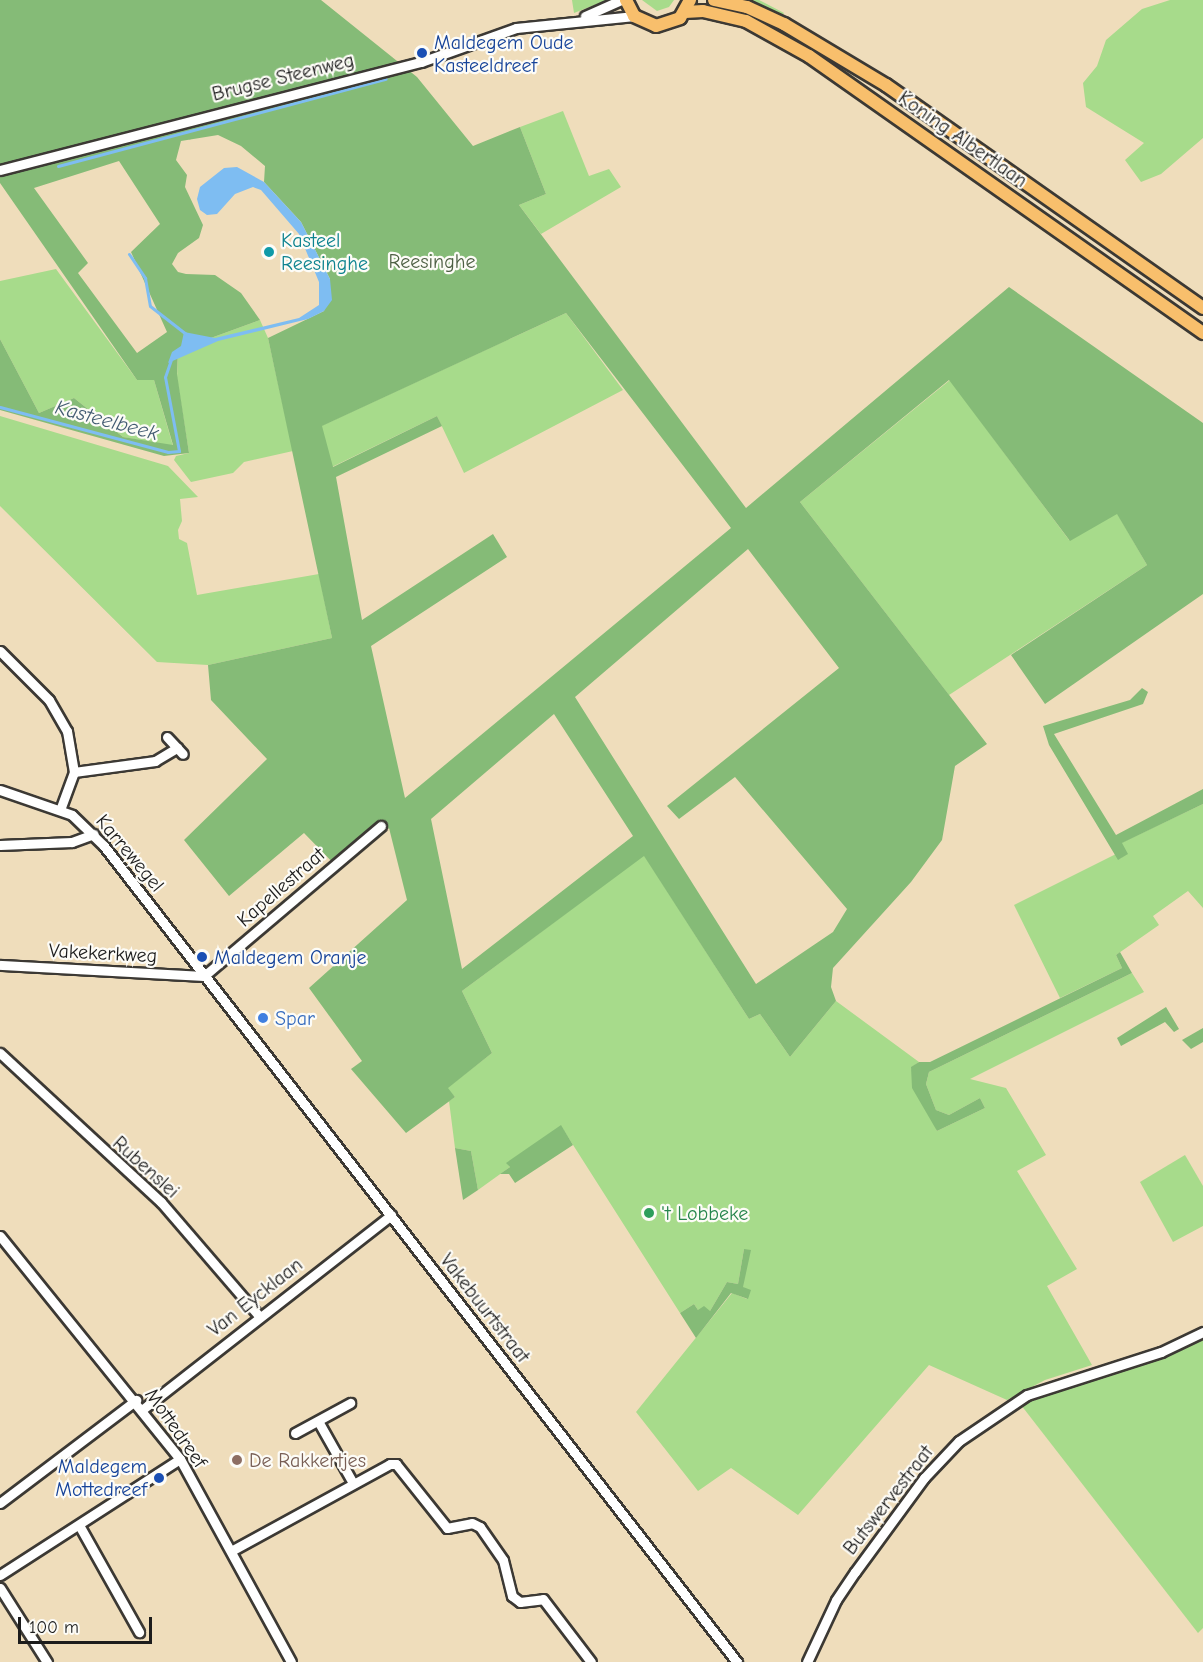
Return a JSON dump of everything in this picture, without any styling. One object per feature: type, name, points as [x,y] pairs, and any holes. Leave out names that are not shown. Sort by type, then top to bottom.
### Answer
[{"type":"main road","points":[[626,0],[634,15]]},
{"type":"main road","name":"Koning Albertlaan","points":[[714,0],[774,19],[877,80],[1203,308]]},
{"type":"main road","name":"Brugse Steenweg","points":[[634,15],[656,26],[673,23],[687,6]]},
{"type":"main road","name":"Koning Albertlaan","points":[[687,6],[746,21],[809,56],[1203,333]]},
{"type":"street","name":"Brugse Steenweg","points":[[574,20],[621,0]]},
{"type":"street","name":"Brugse Steenweg","points":[[0,170],[421,62],[516,28],[634,15]]},
{"type":"street","points":[[0,651],[59,714],[72,751],[74,772],[60,810]]},
{"type":"street","points":[[74,772],[155,761],[180,751],[166,737]]},
{"type":"street","name":"Karrewegel","points":[[0,790],[60,810],[94,834],[204,976]]},
{"type":"street","name":"Kapellestraat","points":[[204,976],[381,826]]},
{"type":"street","points":[[0,845],[72,842],[94,834]]},
{"type":"street","name":"Vakekerkweg","points":[[0,964],[204,976]]},
{"type":"street","name":"Vakebuurtstraat","points":[[204,976],[737,1662]]},
{"type":"street","name":"Rubenslei","points":[[0,1053],[161,1202],[259,1316]]},
{"type":"street","name":"Van Eycklaan","points":[[143,1409],[391,1215]]},
{"type":"street","name":"Mottedreef","points":[[0,1236],[136,1400],[180,1459],[291,1662]]},
{"type":"street","name":"Butswervestraat","points":[[807,1662],[836,1600],[855,1572],[924,1478],[959,1441],[1027,1395],[1161,1352],[1203,1332]]},
{"type":"street","points":[[0,1503],[136,1400]]},
{"type":"street","points":[[295,1433],[350,1403]]},
{"type":"street","points":[[318,1421],[353,1484]]},
{"type":"street","points":[[0,1575],[180,1459]]},
{"type":"street","points":[[231,1551],[353,1484],[396,1464],[447,1528],[472,1523],[480,1527],[503,1560],[512,1596],[520,1602],[543,1599],[591,1662]]},
{"type":"street","points":[[79,1525],[138,1632]]},
{"type":"street","points":[[0,1588],[47,1662]]},
{"type":"green space","name":"Reesinghe","points":[[0,0],[321,0],[417,77],[473,146],[520,127],[546,194],[519,205],[746,508],[1009,287],[1203,423],[1203,594],[1045,704],[1011,655],[1147,565],[1117,514],[1070,541],[949,380],[800,502],[987,744],[955,766],[942,840],[911,882],[833,968],[831,987],[836,1001],[790,1057],[760,1014],[749,1019],[644,856],[462,991],[492,1053],[448,1088],[455,1097],[406,1133],[351,1069],[362,1061],[309,988],[407,900],[389,828],[340,870],[304,833],[229,896],[184,840],[267,759],[211,700],[208,665],[332,638],[268,338],[324,311],[330,279],[301,222],[264,182],[265,166],[241,146],[218,135],[181,141],[176,160],[187,175],[185,187],[203,225],[199,238],[178,253],[172,264],[178,272],[215,275],[241,293],[260,320],[178,350],[177,374],[189,453],[164,456],[0,410],[0,339],[39,413],[74,398],[123,437],[173,445],[154,380],[137,380],[0,183]],"holes":[[[119,161],[160,224],[131,252],[167,332],[137,353],[78,273],[88,263],[34,188]],[[566,313],[731,528],[405,798],[371,646],[507,557],[493,534],[362,620],[336,477],[442,426],[437,416],[333,467],[322,426]],[[748,549],[839,668],[667,806],[679,819],[735,777],[847,909],[833,932],[756,984],[575,697]],[[554,714],[633,836],[462,969],[431,819]]]},
{"type":"green space","points":[[572,0],[605,0],[605,1],[574,13]]},
{"type":"green space","points":[[642,0],[674,0],[669,7],[657,11]]},
{"type":"green space","points":[[735,0],[759,0],[784,13],[781,17]]},
{"type":"green space","points":[[1170,0],[1203,0],[1203,138],[1161,174],[1141,182],[1125,160],[1144,143],[1086,107],[1083,83],[1097,66],[1106,40],[1142,9]]},
{"type":"green space","points":[[563,111],[589,176],[609,169],[621,187],[541,234],[519,205],[546,194],[520,127]]},
{"type":"green space","points":[[56,269],[137,380],[154,380],[173,446],[123,437],[74,398],[39,413],[0,339],[0,281]]},
{"type":"green space","points":[[566,313],[623,390],[464,473],[437,416],[332,467],[321,426]]},
{"type":"green space","points":[[260,320],[268,338],[293,451],[244,462],[233,473],[191,482],[174,460],[176,456],[189,453],[177,378],[178,350]]},
{"type":"green space","points":[[950,380],[1069,540],[1117,513],[1147,565],[949,695],[800,502]]},
{"type":"green space","points":[[0,416],[168,466],[198,497],[180,499],[182,521],[178,530],[179,539],[187,543],[197,595],[319,574],[332,638],[208,665],[157,662],[0,506]]},
{"type":"green space","points":[[1142,688],[1148,692],[1143,704],[1054,734],[1116,835],[1203,789],[1203,804],[1122,843],[1128,854],[1118,860],[1049,745],[1043,726],[1130,700]]},
{"type":"green space","points":[[1203,804],[1203,908],[1188,891],[1153,916],[1159,925],[1116,955],[1122,968],[1060,998],[1014,905],[1116,854],[1119,859],[1127,854],[1121,843]]},
{"type":"green space","points":[[644,855],[749,1019],[760,1014],[790,1057],[836,1001],[919,1062],[911,1068],[937,1131],[985,1108],[980,1098],[949,1115],[936,1110],[926,1084],[929,1072],[1132,973],[1144,992],[970,1079],[1006,1088],[1046,1155],[1017,1171],[1077,1269],[1047,1286],[1092,1365],[1045,1380],[1007,1400],[929,1365],[798,1515],[731,1468],[698,1491],[636,1412],[732,1293],[747,1299],[743,1287],[744,1249],[738,1284],[727,1282],[710,1311],[698,1310],[694,1304],[680,1313],[561,1126],[507,1163],[510,1167],[478,1190],[471,1151],[455,1148],[449,1101],[455,1097],[447,1088],[492,1053],[462,991]]},
{"type":"green space","points":[[1120,952],[1132,973],[929,1072],[926,1084],[936,1110],[949,1115],[980,1098],[985,1108],[937,1131],[912,1088],[911,1067],[919,1062],[930,1062],[1122,968],[1116,955]]},
{"type":"green space","points":[[1166,1007],[1179,1029],[1174,1032],[1165,1022],[1121,1046],[1117,1038]]},
{"type":"green space","points":[[1203,1028],[1203,1042],[1191,1049],[1182,1040]]},
{"type":"green space","points":[[561,1125],[573,1145],[515,1183],[509,1174],[500,1174],[510,1167],[506,1163]]},
{"type":"green space","points":[[455,1148],[471,1151],[478,1190],[463,1200]]},
{"type":"green space","points":[[1185,1155],[1203,1186],[1203,1226],[1173,1242],[1140,1182]]},
{"type":"green space","points":[[744,1249],[751,1250],[743,1287],[751,1290],[748,1299],[731,1293],[696,1338],[680,1313],[694,1304],[698,1310],[704,1306],[710,1311],[727,1282],[738,1284]]},
{"type":"green space","points":[[1203,1340],[1203,1628],[1198,1633],[1021,1405]]},
{"type":"water","points":[[237,167],[264,182],[301,222],[330,279],[332,300],[324,311],[308,319],[218,341],[168,363],[172,352],[181,346],[184,332],[215,338],[299,318],[319,305],[319,282],[299,234],[261,190],[253,187],[235,194],[217,214],[207,215],[200,210],[197,199],[200,187],[224,168]]},
{"type":"waterway","name":"Kasteelbeek","points":[[58,166],[386,79]]},
{"type":"waterway","name":"Kasteelbeek","points":[[129,254],[145,278],[150,306],[186,334]]},
{"type":"waterway","name":"Kasteelbeek","points":[[0,407],[168,452],[179,451],[165,377],[171,360]]},
{"type":"place","name":"Maldegem Oude Kasteeldreef","points":[[422,53]]},
{"type":"place","name":"Kasteel Reesinghe","points":[[269,252]]},
{"type":"place","name":"Maldegem Oranje","points":[[202,957]]},
{"type":"place","name":"Spar","points":[[263,1018]]},
{"type":"place","name":"'t Lobbeke","points":[[649,1213]]},
{"type":"place","name":"De Rakkertjes","points":[[237,1460]]},
{"type":"place","name":"Maldegem Mottedreef","points":[[159,1478]]}]
